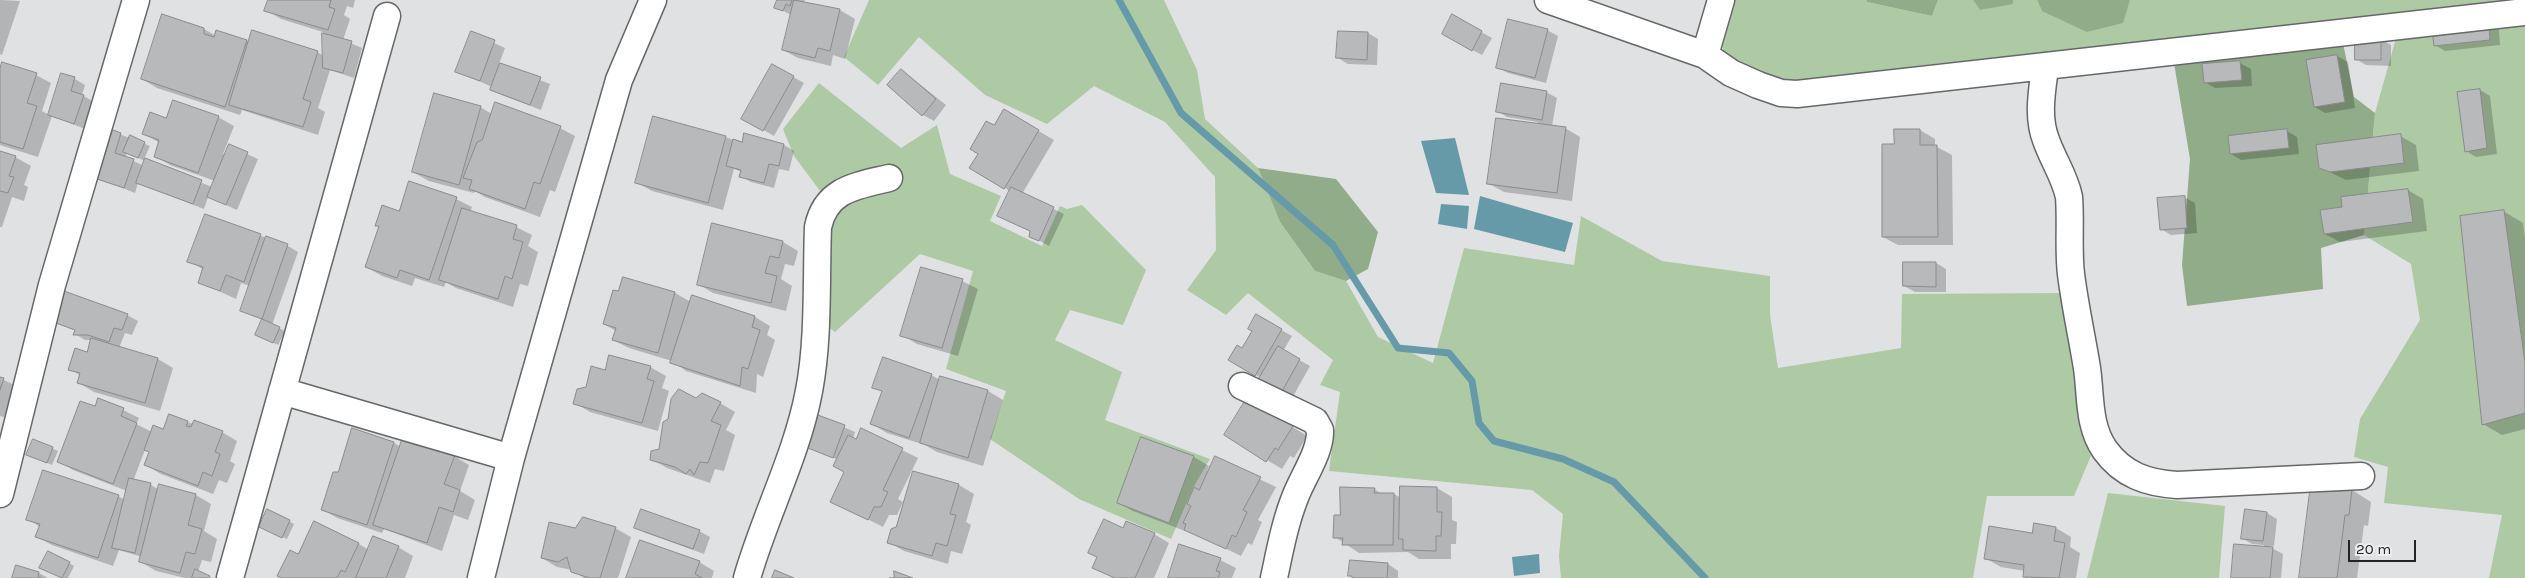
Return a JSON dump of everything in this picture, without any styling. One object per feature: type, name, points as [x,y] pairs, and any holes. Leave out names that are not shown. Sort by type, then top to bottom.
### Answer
[{"type":"street","points":[[0,494],[5,447],[136,0]]},
{"type":"street","points":[[481,578],[511,458],[619,80],[653,0]]},
{"type":"street","points":[[1548,0],[1705,55],[1731,73],[1758,85],[1782,93],[1797,94],[2044,68],[2525,12]]},
{"type":"street","points":[[1705,55],[1721,0]]},
{"type":"street","points":[[230,578],[387,16]]},
{"type":"street","points":[[2044,68],[2042,121],[2045,139],[2069,197],[2071,272],[2087,370],[2094,428],[2103,448],[2126,472],[2140,479],[2177,486],[2361,476]]},
{"type":"street","points":[[747,578],[801,424],[809,390],[813,356],[818,228],[821,213],[844,189],[889,178]]},
{"type":"street","points":[[1242,386],[1315,421],[1320,430],[1317,447],[1285,526],[1274,578]]},
{"type":"street","points":[[282,391],[511,458]]},
{"type":"green space","points":[[869,0],[1164,0],[1197,70],[1205,119],[1258,168],[1280,222],[1315,271],[1346,281],[1378,337],[1433,363],[1464,248],[1574,265],[1581,216],[1662,261],[1770,276],[1770,315],[1778,368],[1901,348],[1902,294],[2066,293],[2093,451],[2074,496],[1987,496],[1973,578],[1561,578],[1559,556],[1563,514],[1532,490],[1329,471],[1340,392],[1320,385],[1333,360],[1248,293],[1226,315],[1187,290],[1216,250],[1215,177],[1165,122],[1094,86],[1047,124],[985,95],[919,37],[878,85],[844,57]]},
{"type":"green space","points":[[1735,0],[1867,0],[1867,2],[1932,16],[1938,0],[1973,0],[1980,10],[2013,3],[2013,0],[2037,0],[2042,11],[2122,23],[2130,0],[2525,0],[1925,65],[1807,82],[1762,76],[1726,58],[1721,42]]},
{"type":"green space","points":[[1867,0],[1938,0],[1932,16],[1867,2]]},
{"type":"green space","points":[[1973,0],[2013,0],[2013,4],[1980,10]]},
{"type":"green space","points":[[2037,0],[2130,0],[2123,23],[2087,32],[2042,11]]},
{"type":"green space","points":[[2525,17],[2525,578],[2489,578],[2502,515],[2384,503],[2388,467],[2354,457],[2360,419],[2420,320],[2411,264],[2364,235],[2375,113],[2398,31]]},
{"type":"green space","points":[[2343,43],[2354,97],[2375,113],[2364,235],[2321,248],[2323,289],[2187,306],[2182,265],[2190,159],[2173,57]]},
{"type":"green space","points":[[819,83],[901,148],[937,125],[950,174],[1001,196],[990,221],[1042,246],[1060,206],[1067,209],[1082,205],[1146,270],[1123,325],[1070,310],[1055,340],[1122,372],[1105,420],[1210,459],[1194,486],[1171,539],[1079,499],[990,439],[1006,391],[946,369],[973,271],[920,254],[835,332],[823,323],[826,243],[835,211],[794,156],[783,129]]},
{"type":"green space","points":[[1258,168],[1336,179],[1378,232],[1368,269],[1346,281],[1315,271],[1280,222]]},
{"type":"green space","points":[[2108,493],[2225,506],[2219,578],[2087,578]]},
{"type":"water","points":[[1455,138],[1469,195],[1436,193],[1421,141]]},
{"type":"water","points":[[1480,196],[1573,223],[1565,252],[1474,229]]},
{"type":"water","points":[[1441,204],[1469,206],[1467,229],[1438,224]]},
{"type":"water","points":[[1539,554],[1540,573],[1514,576],[1512,557]]},
{"type":"building","points":[[268,0],[331,0],[329,7],[335,9],[328,30],[264,11]]},
{"type":"building","points":[[777,0],[792,0],[790,6],[786,4],[783,11],[774,8]]},
{"type":"building","points":[[794,0],[840,9],[830,51],[818,48],[815,58],[782,50]]},
{"type":"building","points":[[162,14],[204,28],[204,34],[214,37],[216,30],[247,40],[225,107],[141,79]]},
{"type":"building","points":[[1452,14],[1482,31],[1472,51],[1442,34]]},
{"type":"building","points":[[1508,19],[1548,29],[1535,78],[1496,68]]},
{"type":"building","points":[[2489,23],[2490,40],[2434,46],[2432,29]]},
{"type":"building","points":[[252,30],[318,51],[303,99],[311,102],[303,127],[229,105]]},
{"type":"building","points":[[471,31],[495,40],[480,81],[455,72]]},
{"type":"building","points":[[1338,31],[1368,32],[1367,60],[1336,58]]},
{"type":"building","points":[[322,33],[352,41],[343,73],[323,68]]},
{"type":"building","points":[[2355,37],[2381,37],[2381,60],[2355,60]]},
{"type":"building","points":[[2337,55],[2345,102],[2314,107],[2306,60]]},
{"type":"building","points":[[2240,61],[2242,80],[2204,83],[2202,64]]},
{"type":"building","points":[[2,62],[37,73],[27,103],[37,106],[23,149],[0,142],[0,69]]},
{"type":"building","points":[[500,63],[541,77],[530,105],[490,90]]},
{"type":"building","points":[[772,64],[794,76],[763,131],[741,119]]},
{"type":"building","points":[[901,69],[936,99],[922,116],[887,85]]},
{"type":"building","points":[[61,73],[75,77],[71,91],[84,95],[74,124],[48,115]]},
{"type":"building","points":[[1501,83],[1547,91],[1542,120],[1496,112]]},
{"type":"building","points":[[2480,89],[2487,148],[2465,152],[2457,92]]},
{"type":"building","points":[[434,93],[481,106],[459,185],[412,172]]},
{"type":"building","points":[[173,100],[219,116],[198,173],[154,157],[159,140],[142,134],[150,112],[166,118]]},
{"type":"building","points":[[495,102],[561,126],[540,184],[534,182],[525,209],[469,189],[472,180],[463,178],[477,142],[482,140]]},
{"type":"building","points":[[1004,109],[1039,130],[1004,189],[969,168],[978,154],[970,149],[986,121],[994,125]]},
{"type":"building","points":[[653,116],[726,136],[708,203],[635,183]]},
{"type":"building","points":[[1496,118],[1566,127],[1557,193],[1487,184]]},
{"type":"building","points":[[1894,129],[1920,129],[1920,145],[1937,145],[1938,237],[1882,237],[1882,144],[1894,144]]},
{"type":"building","points":[[2287,129],[2289,148],[2230,154],[2228,136]]},
{"type":"building","points":[[113,130],[121,133],[115,153],[134,159],[124,188],[97,179]]},
{"type":"building","points":[[744,133],[784,144],[779,166],[769,164],[764,183],[739,177],[741,170],[726,166],[733,139],[742,142]]},
{"type":"building","points":[[2401,134],[2404,163],[2330,172],[2319,168],[2316,145]]},
{"type":"building","points":[[130,135],[145,142],[138,158],[123,152]]},
{"type":"building","points":[[229,144],[248,152],[226,205],[207,197]]},
{"type":"building","points":[[0,151],[16,156],[9,176],[14,177],[8,193],[0,191]]},
{"type":"building","points":[[145,158],[202,180],[193,204],[136,183]]},
{"type":"building","points":[[409,181],[457,197],[429,280],[400,270],[397,278],[365,267],[379,226],[375,226],[382,205],[399,211]]},
{"type":"building","points":[[1011,187],[1054,207],[1039,241],[1029,237],[1030,231],[997,216]]},
{"type":"building","points":[[2408,189],[2413,222],[2324,234],[2320,210],[2342,207],[2341,197]]},
{"type":"building","points":[[2185,196],[2187,228],[2160,230],[2157,198]]},
{"type":"building","points":[[462,208],[517,225],[513,239],[523,242],[512,279],[505,276],[498,299],[439,280]]},
{"type":"building","points":[[2504,210],[2525,363],[2525,413],[2482,425],[2460,216]]},
{"type":"building","points":[[205,214],[261,234],[244,282],[226,275],[220,291],[198,283],[203,267],[187,262]]},
{"type":"building","points":[[712,223],[783,241],[779,258],[770,256],[765,273],[777,276],[771,303],[697,285]]},
{"type":"building","points":[[266,236],[288,244],[262,319],[240,311]]},
{"type":"building","points":[[1903,262],[1936,262],[1936,287],[1903,286]]},
{"type":"building","points":[[921,267],[963,279],[942,348],[900,336]]},
{"type":"building","points":[[623,277],[675,292],[658,353],[612,340],[616,328],[603,324],[613,290],[618,291]]},
{"type":"building","points":[[64,291],[128,314],[122,330],[114,328],[109,342],[88,335],[73,335],[75,330],[53,322]]},
{"type":"building","points":[[692,295],[755,316],[752,327],[760,330],[748,369],[742,367],[740,386],[670,363]]},
{"type":"building","points":[[1256,314],[1282,329],[1255,376],[1228,360],[1237,345],[1242,348],[1252,331],[1248,329]]},
{"type":"building","points":[[262,319],[280,327],[273,343],[255,335]]},
{"type":"building","points":[[91,338],[158,358],[145,403],[77,383],[80,373],[68,370],[75,348],[87,352]]},
{"type":"building","points":[[1278,346],[1300,359],[1280,395],[1257,382]]},
{"type":"building","points":[[609,355],[651,366],[647,379],[654,381],[642,423],[573,404],[577,389],[586,387],[591,366],[605,370]]},
{"type":"building","points":[[883,357],[932,374],[909,438],[870,424],[882,391],[872,388]]},
{"type":"building","points":[[940,376],[988,390],[968,458],[920,443]]},
{"type":"building","points":[[0,377],[4,378],[0,390]]},
{"type":"building","points":[[679,389],[696,398],[702,393],[721,402],[711,421],[721,425],[708,463],[700,462],[694,475],[690,469],[686,474],[675,467],[650,460],[651,451],[659,449],[663,422],[668,419],[671,399]]},
{"type":"building","points":[[98,398],[124,408],[121,416],[137,423],[113,484],[57,462],[80,401],[95,406]]},
{"type":"building","points":[[1247,398],[1293,426],[1278,450],[1275,448],[1266,462],[1224,435]]},
{"type":"building","points":[[169,414],[188,421],[186,426],[191,427],[194,420],[223,431],[215,452],[220,454],[212,476],[203,472],[198,486],[144,465],[149,452],[144,450],[153,425],[163,429]]},
{"type":"building","points":[[815,414],[845,425],[833,458],[803,446]]},
{"type":"building","points":[[352,428],[394,442],[367,525],[321,510],[333,472],[338,472]]},
{"type":"building","points":[[861,428],[903,448],[883,490],[888,492],[881,507],[874,507],[868,520],[830,502],[844,472],[833,466],[848,435],[856,439]]},
{"type":"building","points":[[403,437],[455,455],[444,484],[460,490],[453,512],[439,507],[427,543],[373,525]]},
{"type":"building","points":[[1141,437],[1194,456],[1169,523],[1117,503]]},
{"type":"building","points":[[33,439],[53,447],[47,463],[26,455]]},
{"type":"building","points":[[1215,456],[1261,477],[1243,510],[1247,512],[1236,537],[1232,535],[1226,549],[1184,530],[1186,524],[1183,523],[1191,506],[1187,504],[1194,487],[1199,490]]},
{"type":"building","points":[[43,470],[119,495],[98,558],[35,537],[40,524],[26,520]]},
{"type":"building","points":[[913,471],[959,484],[950,514],[956,515],[947,546],[936,543],[932,556],[887,543],[891,529],[896,527]]},
{"type":"building","points":[[129,478],[151,483],[135,553],[112,548]]},
{"type":"building","points":[[159,484],[196,494],[188,525],[202,529],[195,554],[186,552],[180,573],[139,562]]},
{"type":"building","points":[[2311,484],[2352,489],[2349,515],[2345,515],[2337,578],[2299,578]]},
{"type":"building","points":[[1400,486],[1437,487],[1437,512],[1442,512],[1441,536],[1436,536],[1436,551],[1403,550],[1403,539],[1399,539]]},
{"type":"building","points":[[1340,487],[1375,488],[1374,493],[1394,493],[1393,545],[1342,545],[1343,538],[1333,538],[1334,515],[1340,515]]},
{"type":"building","points":[[267,509],[290,520],[282,538],[259,527]]},
{"type":"building","points":[[641,509],[700,530],[693,549],[634,528]]},
{"type":"building","points":[[2245,509],[2267,512],[2263,541],[2241,539]]},
{"type":"building","points":[[583,517],[616,527],[600,578],[590,578],[571,572],[567,557],[558,562],[541,558],[549,522],[575,528]]},
{"type":"building","points":[[1104,519],[1123,528],[1126,521],[1155,533],[1135,578],[1115,578],[1092,568],[1097,557],[1088,553]]},
{"type":"building","points":[[314,521],[359,543],[345,572],[341,570],[337,578],[281,578],[277,576],[290,550],[298,554]]},
{"type":"building","points":[[2034,523],[2056,527],[2054,541],[2065,543],[2059,578],[2023,577],[2024,565],[1984,559],[1989,526],[2032,533]]},
{"type":"building","points":[[373,536],[399,546],[386,578],[356,578]]},
{"type":"building","points":[[640,540],[700,561],[695,574],[702,578],[626,578]]},
{"type":"building","points":[[1179,544],[1221,558],[1216,571],[1220,572],[1218,578],[1168,578]]},
{"type":"building","points":[[2234,544],[2273,547],[2270,578],[2231,578]]},
{"type":"building","points":[[48,551],[70,562],[62,578],[39,568]]},
{"type":"building","points":[[1350,560],[1388,563],[1387,578],[1352,578],[1352,576],[1348,576]]},
{"type":"building","points":[[16,565],[39,572],[38,577],[41,578],[12,578]]},
{"type":"building","points":[[195,569],[210,576],[209,578],[192,578]]},
{"type":"building","points":[[775,570],[794,578],[772,578]]},
{"type":"building","points":[[894,571],[913,578],[894,578]]},
{"type":"waterway","points":[[1119,0],[1181,113],[1333,245],[1398,348],[1449,353],[1472,381],[1479,423],[1494,441],[1563,459],[1614,482],[1705,578]]}]
